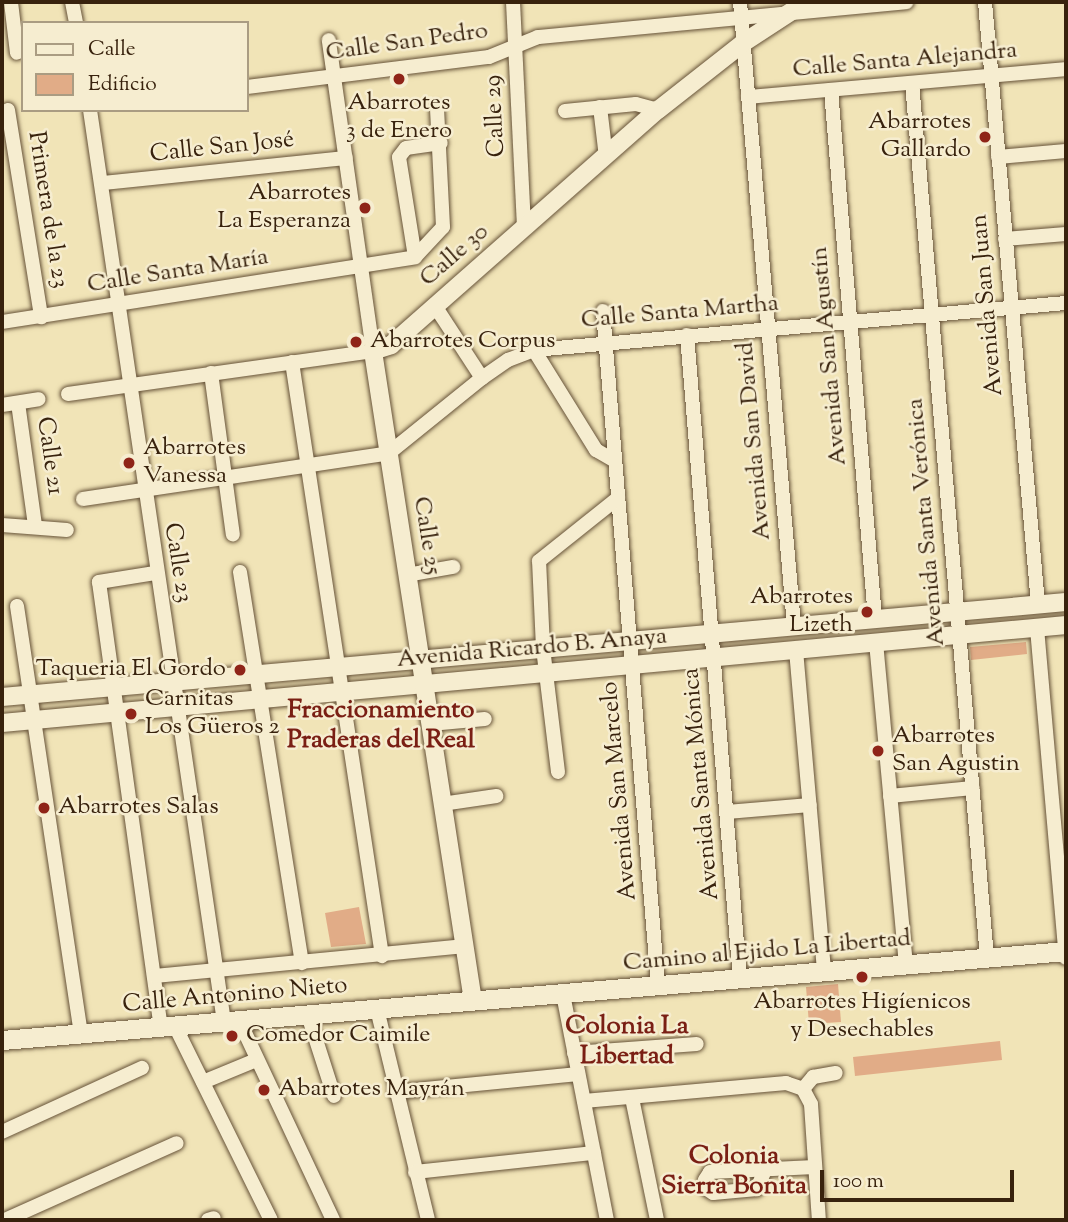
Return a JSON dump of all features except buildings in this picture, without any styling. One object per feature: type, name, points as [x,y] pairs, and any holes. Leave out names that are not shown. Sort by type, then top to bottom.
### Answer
[{"type":"main road","name":"Camino al Ejido La Libertad","points":[[473,1002],[1066,951]]},
{"type":"main road","name":"Calle Antonino Nieto","points":[[2,1036],[81,1033],[473,1002]]},
{"type":"street","points":[[11,2],[17,52]]},
{"type":"street","points":[[72,2],[76,21]]},
{"type":"street","name":"Calle 29","points":[[513,2],[524,228]]},
{"type":"street","name":"Avenida San David","points":[[740,2],[794,625]]},
{"type":"street","name":"Calle 30","points":[[68,394],[373,351],[391,345],[658,110],[743,43],[807,2]]},
{"type":"street","name":"Calle San Pedro","points":[[248,87],[489,57],[537,37],[906,2]]},
{"type":"street","name":"Avenida San Juan","points":[[985,2],[1038,604]]},
{"type":"street","name":"Calle 25","points":[[329,40],[373,351],[473,1002]]},
{"type":"street","name":"Calle Santa Alejandra","points":[[748,97],[1066,69]]},
{"type":"street","name":"Avenida Santa Verónica","points":[[912,83],[988,958]]},
{"type":"street","name":"Avenida San Agustín","points":[[831,90],[875,618]]},
{"type":"street","points":[[565,111],[636,104],[658,110]]},
{"type":"street","points":[[600,107],[606,157]]},
{"type":"street","points":[[437,108],[441,143],[443,227],[435,241],[415,257],[399,157],[406,148],[441,143]]},
{"type":"street","name":"Primera de la 23","points":[[11,109],[41,317]]},
{"type":"street","name":"Calle 23","points":[[90,112],[103,183],[155,573],[216,971],[232,1021],[256,1060],[333,1220]]},
{"type":"street","points":[[998,157],[1066,151]]},
{"type":"street","name":"Calle San José","points":[[103,183],[346,158]]},
{"type":"street","points":[[1005,239],[1066,234]]},
{"type":"street","name":"Calle Santa María","points":[[2,322],[119,306],[415,257]]},
{"type":"street","name":"Calle Santa Martha","points":[[83,499],[389,453],[482,378],[508,360],[534,350],[1066,303]]},
{"type":"street","points":[[435,306],[482,378]]},
{"type":"street","name":"Avenida San Marcelo","points":[[603,311],[658,986]]},
{"type":"street","name":"Avenida Santa Mónica","points":[[687,335],[740,979]]},
{"type":"street","points":[[534,350],[596,450],[615,461]]},
{"type":"street","points":[[292,362],[382,956]]},
{"type":"street","points":[[211,373],[233,535]]},
{"type":"street","points":[[2,405],[39,400]]},
{"type":"street","name":"Calle 21","points":[[2,524],[35,525],[18,403]]},
{"type":"street","points":[[558,772],[545,673],[539,561],[618,498]]},
{"type":"street","points":[[35,525],[67,530]]},
{"type":"street","points":[[407,575],[453,567]]},
{"type":"street","points":[[240,572],[253,674],[302,963]]},
{"type":"street","points":[[155,573],[99,582],[155,976],[168,1026],[203,1082],[271,1220]]},
{"type":"street","name":"Avenida Ricardo B. Anaya","points":[[2,697],[1066,602]]},
{"type":"street","points":[[17,606],[33,694],[81,1033]]},
{"type":"street","name":"Avenida Ricardo B. Anaya","points":[[2,723],[1066,625]]},
{"type":"street","points":[[1037,628],[1059,780],[1066,958]]},
{"type":"street","points":[[876,642],[906,965]]},
{"type":"street","points":[[796,650],[824,972]]},
{"type":"street","points":[[430,724],[485,719]]},
{"type":"street","points":[[890,796],[973,788]]},
{"type":"street","points":[[442,804],[496,796]]},
{"type":"street","points":[[727,812],[810,805]]},
{"type":"street","points":[[155,976],[464,946]]},
{"type":"street","points":[[563,994],[607,1220]]},
{"type":"street","points":[[377,1009],[428,1220]]},
{"type":"street","points":[[308,1015],[334,1097]]},
{"type":"street","points":[[574,1053],[696,1044]]},
{"type":"street","points":[[203,1082],[256,1060]]},
{"type":"street","points":[[2,1132],[142,1068]]},
{"type":"street","points":[[803,1089],[813,1077],[836,1073]]},
{"type":"street","points":[[395,1092],[578,1074]]},
{"type":"street","points":[[584,1101],[786,1083],[803,1089],[811,1104],[819,1220]]},
{"type":"street","points":[[632,1098],[657,1220]]},
{"type":"street","points":[[5,1220],[177,1143]]},
{"type":"street","points":[[415,1172],[594,1153]]},
{"type":"street","points":[[765,1170],[816,1167]]},
{"type":"place","name":"Abarrotes 3 de Enero","points":[[399,79]]},
{"type":"place","name":"Abarrotes Gallardo","points":[[985,137]]},
{"type":"place","name":"Abarrotes La Esperanza","points":[[365,208]]},
{"type":"place","name":"Abarrotes Corpus","points":[[356,342]]},
{"type":"place","name":"Abarrotes Vanessa","points":[[129,463]]},
{"type":"place","name":"Abarrotes Lizeth","points":[[867,612]]},
{"type":"place","name":"Taqueria El Gordo","points":[[240,670]]},
{"type":"place","name":"Carnitas Los Güeros 2","points":[[131,714]]},
{"type":"place","name":"Abarrotes San Agustin","points":[[878,751]]},
{"type":"place","name":"Abarrotes Salas","points":[[44,808]]},
{"type":"place","name":"Abarrotes Higíenicos y Desechables","points":[[862,977]]},
{"type":"place","name":"Comedor Caimile","points":[[232,1036]]},
{"type":"place","name":"Abarrotes Mayrán","points":[[264,1090]]},
{"type":"district","name":"Fraccionamiento Praderas del Real","points":[[381,726]]},
{"type":"district","name":"Colonia La Libertad","points":[[627,1042]]},
{"type":"district","name":"Colonia Sierra Bonita","points":[[734,1172]]}]
